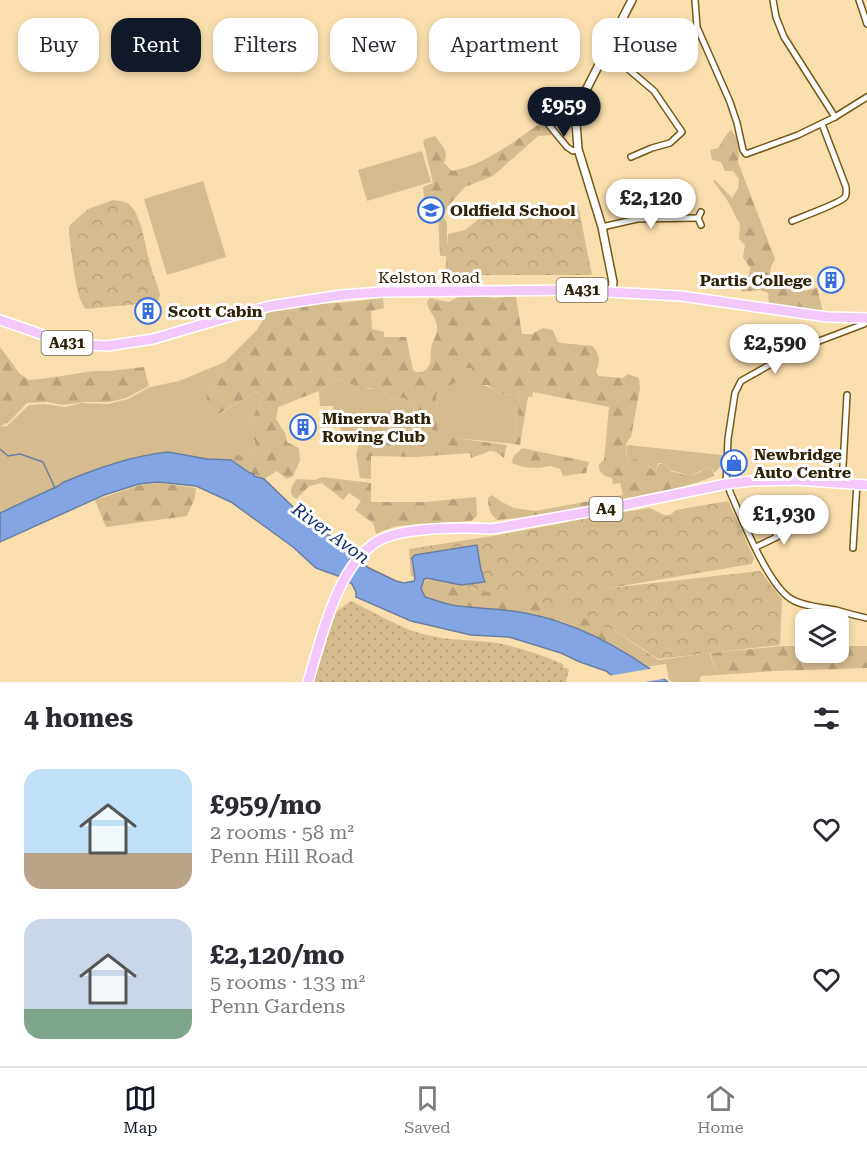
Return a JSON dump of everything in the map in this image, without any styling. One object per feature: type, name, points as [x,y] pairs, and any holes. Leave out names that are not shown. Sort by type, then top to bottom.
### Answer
[{"type":"main road","name":"Kelston Road","points":[[0,321],[61,341],[107,346],[153,339],[270,306],[341,295],[382,292],[572,290],[681,296],[827,317],[867,318]]},
{"type":"main road","name":"A4","points":[[308,682],[342,582],[369,548],[378,541],[399,533],[471,527],[492,529],[656,500],[727,484],[776,480],[816,480],[862,484]]},
{"type":"street","points":[[623,18],[632,0]]},
{"type":"street","points":[[695,0],[697,27],[730,102],[746,154],[822,124],[867,97]]},
{"type":"street","points":[[773,0],[776,17],[784,37],[835,117]]},
{"type":"street","points":[[859,0],[867,24]]},
{"type":"street","points":[[596,72],[582,99],[576,122],[578,149],[602,227],[613,282],[612,291]]},
{"type":"street","points":[[631,157],[670,143],[682,132],[654,91],[632,72]]},
{"type":"street","points":[[578,149],[573,150],[567,147],[549,125],[574,101],[582,99]]},
{"type":"street","points":[[794,212],[795,220],[846,196],[846,187],[822,124]]},
{"type":"street","points":[[602,227],[637,219],[699,215],[701,225]]},
{"type":"street","points":[[867,318],[864,324],[798,349],[741,381],[735,393],[728,439],[727,484],[772,577],[792,600],[867,618]]},
{"type":"street","points":[[842,483],[847,395]]},
{"type":"street","points":[[853,548],[862,484]]},
{"type":"street","points":[[756,548],[780,536],[774,528]]},
{"type":"green space","points":[[544,123],[549,125],[554,135],[538,136],[493,176],[465,187],[447,207],[444,217],[447,224],[447,256],[440,256],[438,215],[425,205],[423,187],[433,183],[423,140],[435,136],[445,151],[444,163],[452,171],[486,159]]},
{"type":"green space","points":[[731,130],[738,145],[738,162],[775,259],[771,267],[769,284],[785,283],[799,292],[817,288],[823,312],[769,306],[768,293],[760,290],[741,292],[748,279],[750,268],[743,257],[745,245],[739,239],[740,224],[713,181],[715,180],[732,198],[738,189],[739,179],[733,171],[725,171],[721,162],[712,160],[710,150],[718,148]]},
{"type":"green space","points":[[422,151],[431,182],[367,201],[358,170]]},
{"type":"green space","points":[[203,181],[226,257],[167,275],[144,199]]},
{"type":"green space","points":[[113,200],[129,204],[137,216],[160,294],[159,299],[149,303],[86,309],[79,296],[69,226],[88,209]]},
{"type":"green space","points":[[578,205],[592,275],[445,275],[448,234],[465,230],[480,218]]},
{"type":"green space","points":[[460,296],[495,298],[516,297],[522,334],[532,334],[543,328],[553,330],[558,342],[593,346],[599,358],[596,371],[598,376],[623,378],[628,374],[639,378],[640,388],[631,437],[626,445],[628,462],[635,459],[656,471],[659,464],[663,464],[671,471],[685,475],[697,474],[706,467],[712,468],[714,476],[681,487],[610,503],[497,520],[489,508],[488,498],[492,495],[514,508],[535,511],[623,495],[620,483],[613,484],[612,478],[602,474],[599,470],[599,464],[604,460],[609,407],[533,392],[532,397],[528,397],[520,445],[514,444],[520,396],[504,394],[488,385],[473,382],[471,368],[466,368],[463,378],[436,395],[438,432],[432,435],[417,436],[413,404],[404,398],[392,399],[381,389],[361,387],[342,379],[330,382],[319,391],[278,407],[276,419],[285,433],[287,442],[299,448],[300,461],[293,476],[287,479],[277,471],[264,479],[228,457],[252,453],[256,446],[254,440],[247,434],[247,427],[264,396],[256,392],[217,415],[208,412],[207,394],[225,362],[257,330],[267,313],[302,304],[340,303],[383,298],[384,308],[371,311],[372,329],[384,332],[384,337],[406,337],[413,370],[420,372],[426,370],[429,365],[437,330],[427,301],[430,298],[449,302]]},
{"type":"green space","points":[[0,347],[20,374],[29,380],[144,367],[149,386],[126,398],[109,402],[62,405],[47,402],[27,403],[9,422],[0,427]]},
{"type":"green space","points":[[225,362],[207,394],[218,415],[256,392],[264,396],[247,427],[256,446],[252,453],[231,460],[207,459],[168,452],[149,454],[109,464],[64,482],[0,513],[0,427],[7,426],[29,405],[45,404],[65,407],[81,403],[108,404],[128,399],[150,387],[179,381]]},
{"type":"green space","points":[[466,368],[471,368],[480,385],[504,394],[520,396],[514,444],[455,438],[419,447],[378,438],[364,439],[359,444],[343,433],[333,406],[320,406],[319,391],[330,382],[343,379],[368,389],[381,389],[392,399],[404,398],[413,404],[416,432],[438,432],[436,395]]},
{"type":"green space","points":[[368,438],[418,447],[455,438],[507,445],[504,458],[490,451],[471,458],[470,453],[417,457],[371,456],[371,479],[360,478],[356,454],[359,444]]},
{"type":"green space","points":[[628,445],[722,455],[719,467],[714,473],[712,468],[707,467],[691,476],[671,470],[662,463],[658,463],[656,471],[635,459],[628,462],[626,447]]},
{"type":"green space","points":[[522,448],[589,462],[586,473],[563,476],[560,469],[551,466],[523,467],[512,463],[513,457]]},
{"type":"green space","points":[[322,477],[371,483],[371,502],[426,502],[476,497],[477,516],[471,521],[397,526],[376,534],[373,523],[355,510],[361,501],[349,493],[343,500],[322,483],[309,486],[296,499],[293,497],[292,486],[297,479],[315,480]]},
{"type":"green space","points":[[159,483],[196,488],[195,498],[187,516],[106,527],[95,500],[140,485]]},
{"type":"green space","points":[[728,501],[754,558],[752,564],[609,588],[760,571],[782,599],[780,645],[658,659],[616,631],[565,611],[527,600],[424,581],[411,576],[409,549],[650,508],[664,515],[670,515],[676,510]]},
{"type":"green space","points":[[428,580],[475,590],[503,582],[498,591],[500,594],[510,593],[601,621],[658,660],[657,665],[649,667],[616,646],[561,621],[449,604],[425,597],[421,589]]},
{"type":"green space","points":[[351,601],[421,634],[497,643],[547,657],[569,669],[566,682],[313,682],[336,612]]},
{"type":"green space","points":[[795,646],[795,663],[849,663],[849,646],[867,646],[867,668],[718,675],[710,653]]},
{"type":"green space","points":[[709,653],[718,675],[701,676],[699,681],[701,682],[674,682],[669,680],[666,664],[657,665],[658,660]]},
{"type":"water","points":[[168,452],[207,459],[231,460],[254,476],[264,479],[315,528],[340,541],[354,557],[369,568],[396,581],[404,583],[414,581],[412,558],[415,555],[477,545],[485,582],[461,585],[427,578],[424,579],[421,589],[425,597],[452,605],[507,610],[564,623],[618,648],[668,682],[620,682],[606,671],[561,653],[509,637],[471,635],[411,621],[356,597],[352,584],[341,577],[316,568],[293,547],[231,502],[196,486],[158,482],[139,484],[104,495],[0,542],[0,513],[89,472],[115,463]]},
{"type":"pier","points":[[655,668],[668,678],[645,682],[615,682],[608,676]]},
{"type":"waterway","points":[[0,449],[8,456],[20,454],[43,462],[55,488]]},
{"type":"place","name":"Oldfield School","points":[[431,210]]},
{"type":"place","name":"Partis College","points":[[831,280]]},
{"type":"place","name":"Scott Cabin","points":[[148,311]]},
{"type":"place","name":"Minerva Bath Rowing Club","points":[[303,427]]},
{"type":"place","name":"Newbridge Auto Centre","points":[[734,463]]},
{"type":"water label","name":"River Avon","points":[[331,533]]}]
